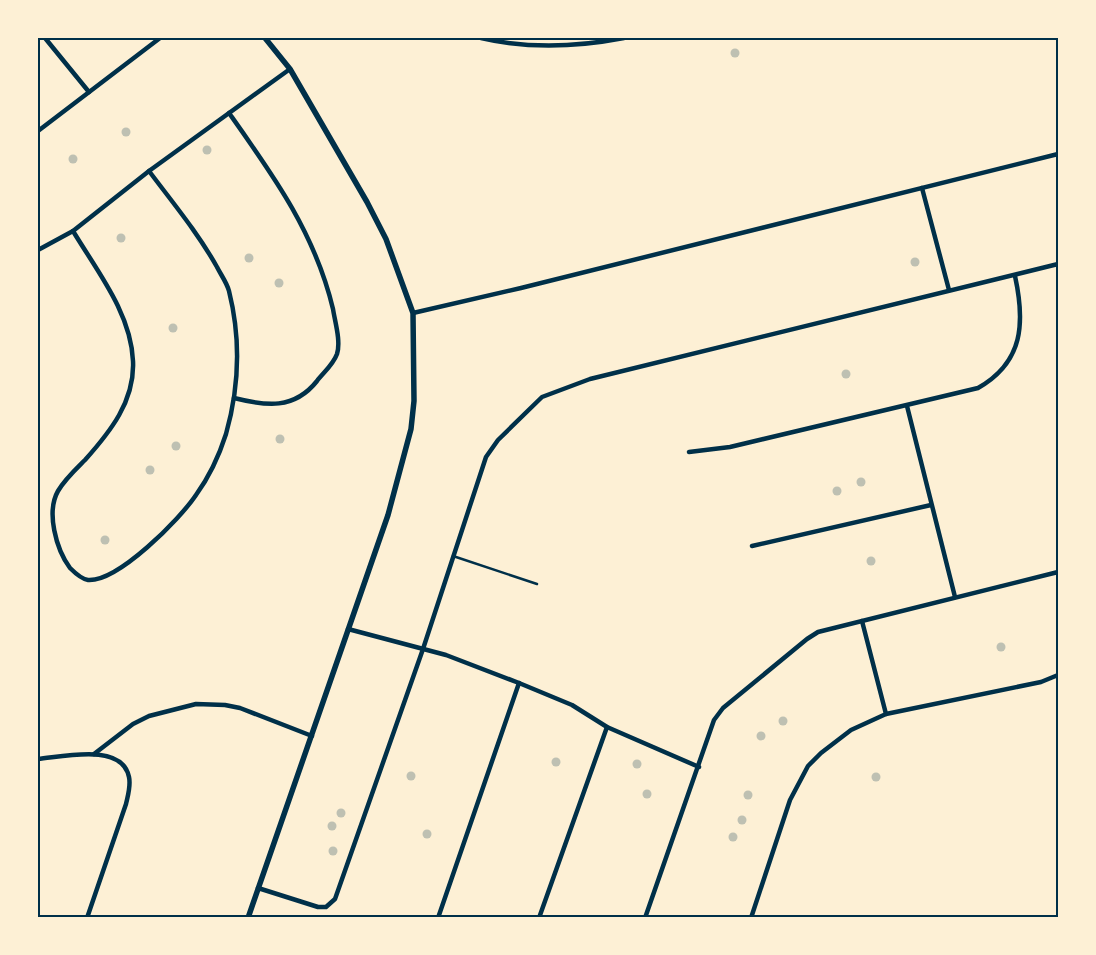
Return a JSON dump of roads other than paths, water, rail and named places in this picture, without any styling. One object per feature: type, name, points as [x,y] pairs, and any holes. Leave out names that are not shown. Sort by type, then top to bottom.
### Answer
[{"type":"street","points":[[45,38],[89,92]]},
{"type":"street","points":[[38,131],[160,38]]},
{"type":"street","points":[[248,918],[388,515],[411,429],[414,401],[412,313],[386,239],[290,69],[265,38]]},
{"type":"street","points":[[481,38],[540,46],[586,44],[624,38]]},
{"type":"street","points":[[38,250],[73,232],[149,171],[290,69]]},
{"type":"street","points":[[229,113],[264,162],[301,221],[314,248],[336,322],[338,349],[332,364],[300,397],[283,402],[260,405],[234,398]]},
{"type":"street","points":[[412,313],[521,288],[1058,154]]},
{"type":"street","points":[[73,232],[120,309],[129,334],[133,363],[127,400],[121,413],[104,439],[66,480],[54,501],[54,523],[59,549],[77,575],[91,580],[112,573],[139,554],[183,512],[204,484],[216,462],[226,435],[234,398],[237,349],[228,288],[196,232],[149,171]]},
{"type":"street","points":[[922,188],[949,290]]},
{"type":"street","points":[[258,888],[313,906],[326,907],[333,903],[423,649],[486,457],[498,440],[542,397],[590,379],[1058,264]]},
{"type":"street","points":[[689,452],[730,447],[970,391],[996,376],[1015,348],[1021,327],[1020,298],[1015,276]]},
{"type":"street","points":[[907,406],[955,597]]},
{"type":"street","points":[[752,546],[931,505]]},
{"type":"street","points":[[645,918],[699,767],[711,726],[723,708],[813,634],[862,620],[1058,572]]},
{"type":"street","points":[[862,620],[886,714]]},
{"type":"street","points":[[348,629],[446,655],[519,683],[572,705],[607,726],[699,767]]},
{"type":"street","points":[[751,918],[790,800],[804,772],[821,753],[851,730],[886,714],[1042,682],[1058,675]]},
{"type":"street","points":[[438,918],[519,683]]},
{"type":"street","points":[[94,754],[134,724],[149,716],[196,704],[225,704],[312,736]]},
{"type":"street","points":[[539,918],[607,726]]},
{"type":"street","points":[[38,759],[94,754],[111,757],[121,764],[128,774],[129,790],[87,918]]},
{"type":"lane","points":[[454,556],[537,584]]}]
